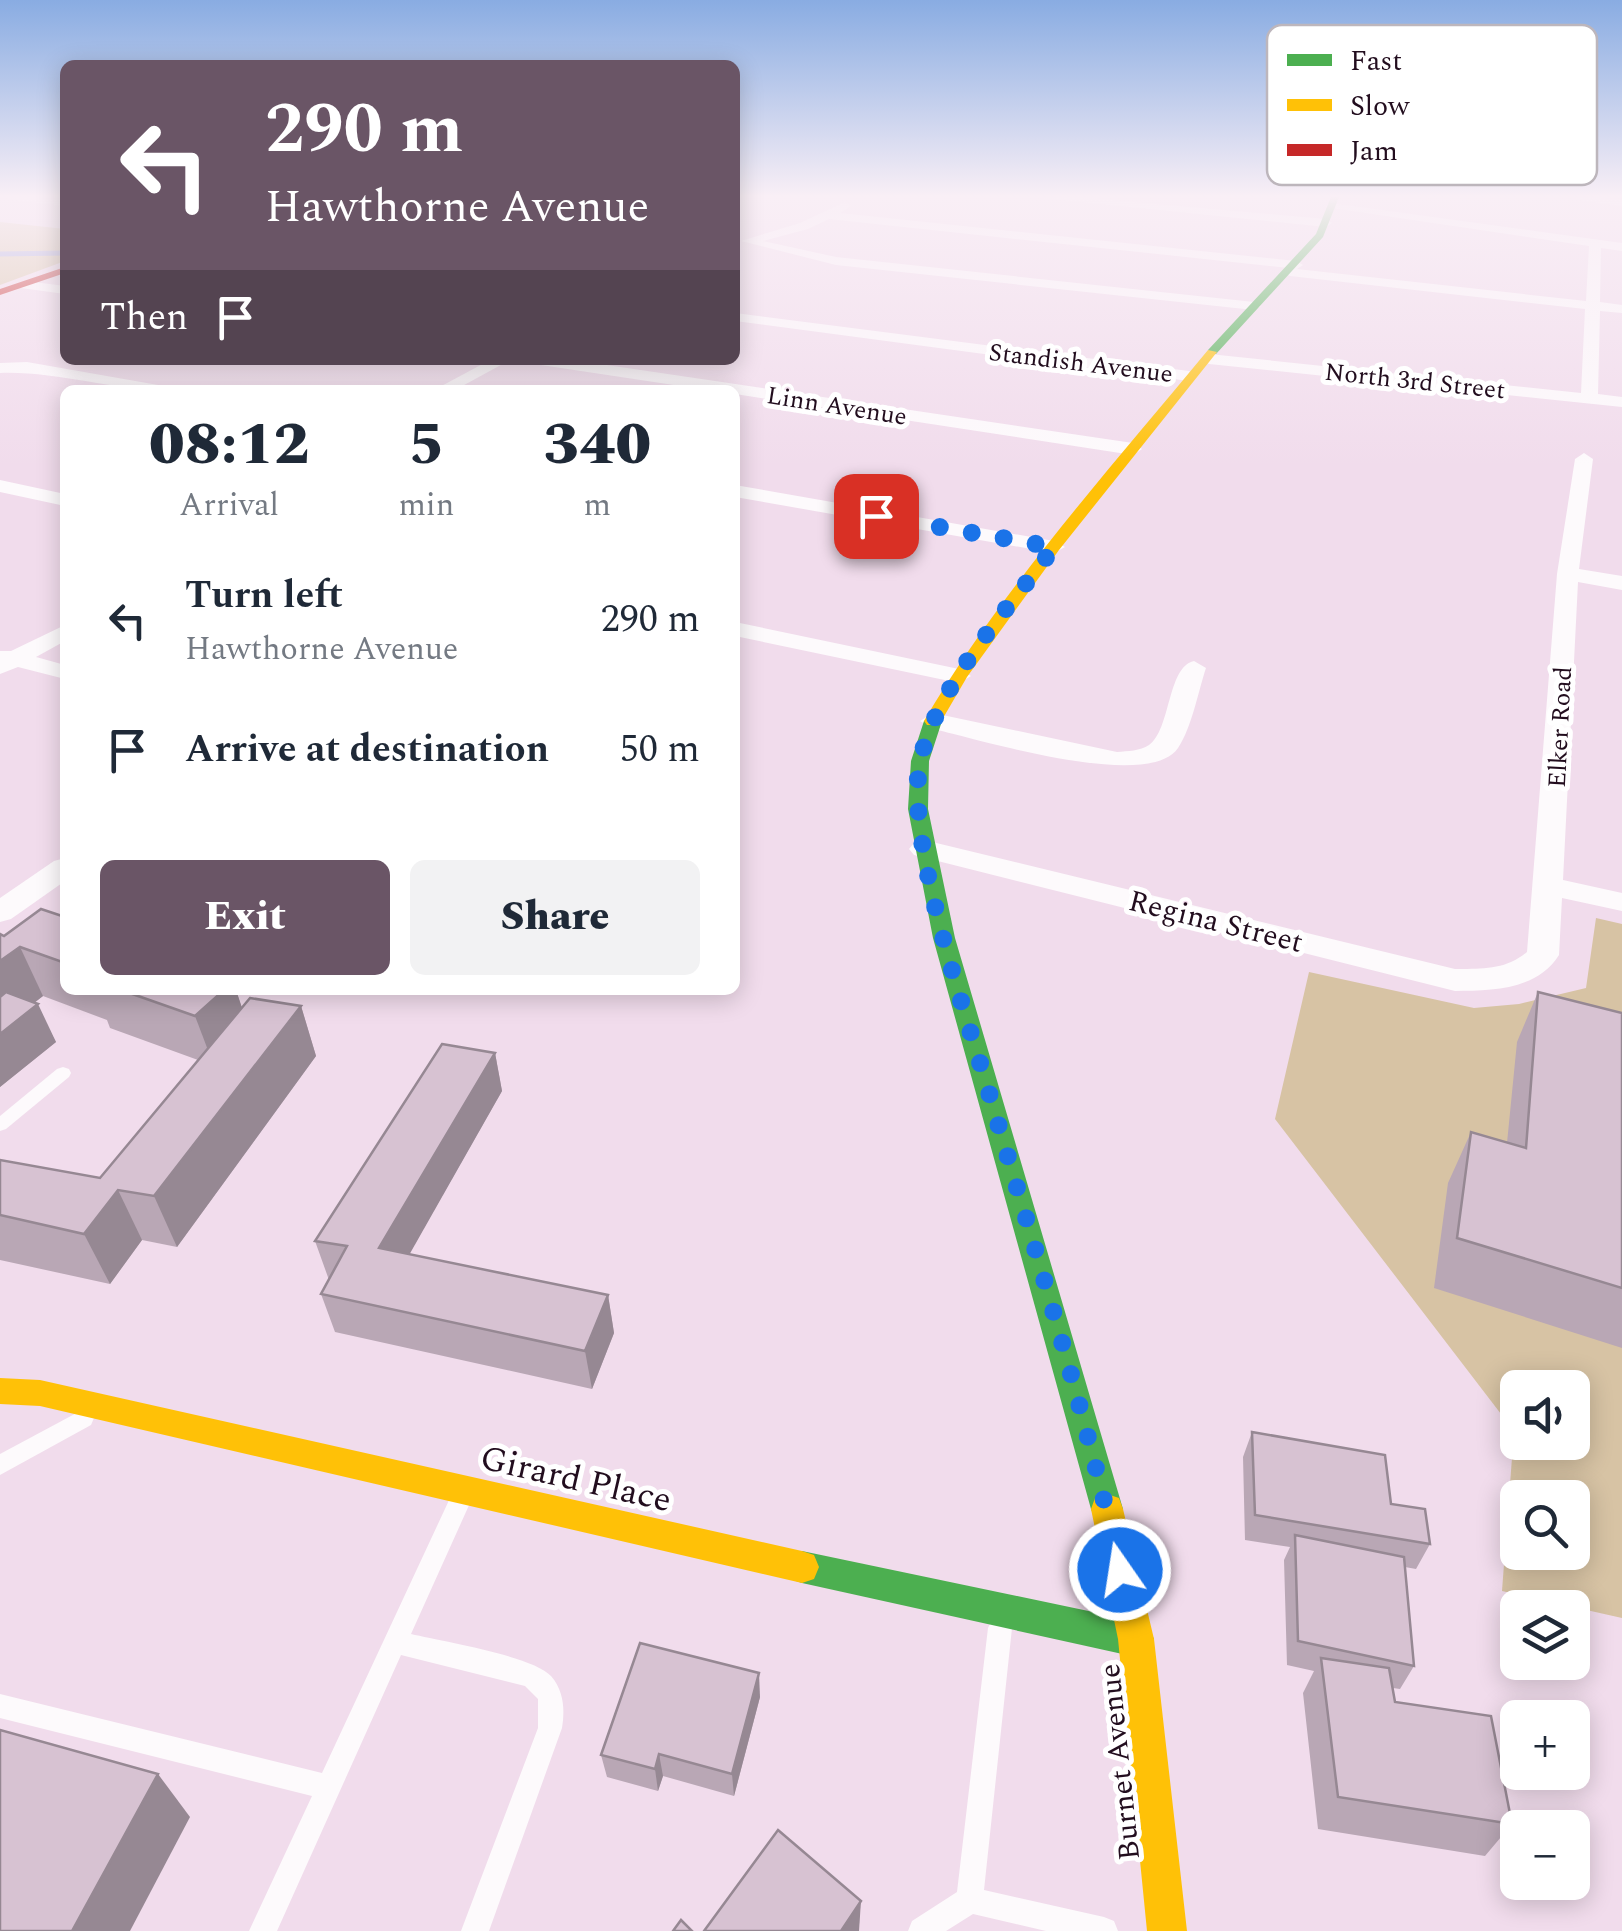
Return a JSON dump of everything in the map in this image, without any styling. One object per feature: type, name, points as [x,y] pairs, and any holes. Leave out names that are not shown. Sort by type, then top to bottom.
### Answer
[{"type":"street","points":[[1079,287],[1254,306]]},
{"type":"street","name":"Burnet Avenue","points":[[1167,1931],[1136,1639],[1097,1466],[944,938],[918,809],[920,761],[933,722],[959,676],[1054,547],[1189,376],[1274,287]]},
{"type":"street","points":[[1439,287],[1622,309]]},
{"type":"street","points":[[1589,398],[1593,287]]},
{"type":"street","name":"Standish Avenue","points":[[740,318],[1189,376]]},
{"type":"street","name":"North 3rd Street","points":[[1208,359],[1622,402]]},
{"type":"street","points":[[452,385],[492,365]]},
{"type":"street","name":"Linn Avenue","points":[[573,365],[707,385]]},
{"type":"street","points":[[0,368],[27,367],[130,385]]},
{"type":"street","name":"Linn Avenue","points":[[740,390],[1133,449]]},
{"type":"street","name":"Elker Road","points":[[1511,978],[1530,970],[1544,955],[1568,574],[1584,459]]},
{"type":"street","points":[[0,486],[60,499]]},
{"type":"street","points":[[740,492],[1054,547]]},
{"type":"street","points":[[1568,574],[1622,583]]},
{"type":"street","points":[[740,630],[959,676]]},
{"type":"street","points":[[5,660],[60,634]]},
{"type":"street","points":[[5,660],[60,671]]},
{"type":"street","points":[[933,722],[1098,758],[1139,759],[1166,746],[1194,668]]},
{"type":"street","name":"Regina Street","points":[[924,849],[1455,980],[1511,978]]},
{"type":"street","points":[[0,912],[60,870]]},
{"type":"street","points":[[1550,886],[1622,902]]},
{"type":"street","name":"Girard Place","points":[[0,1391],[40,1393],[1002,1614],[1136,1639]]},
{"type":"lane","points":[[0,1125],[63,1072]]},
{"type":"lane","points":[[0,1464],[105,1408]]},
{"type":"lane","points":[[263,1931],[466,1489]]},
{"type":"lane","points":[[970,1900],[1002,1614]]},
{"type":"lane","points":[[396,1642],[530,1676],[542,1682],[550,1693],[550,1728],[475,1931]]},
{"type":"lane","points":[[0,1706],[328,1787]]},
{"type":"lane","points":[[922,1931],[970,1900],[1104,1931]]},
{"type":"shaded area","points":[[1596,918],[1622,924],[1622,1618],[1590,1611],[1590,1590],[1502,1590],[1504,1570],[1590,1570],[1590,1480],[1510,1480],[1512,1460],[1590,1460],[1590,1370],[1500,1370],[1500,1413],[1275,1119],[1309,972],[1474,1008],[1519,1004],[1586,988]]},
{"type":"building","points":[[41,909],[60,915],[60,961],[20,947],[0,961],[0,934],[4,936]]},
{"type":"building","points":[[6,992],[38,1004],[0,1034],[0,997]]},
{"type":"building","points":[[1538,992],[1622,1013],[1622,1288],[1457,1238],[1471,1132],[1526,1148]]},
{"type":"building","points":[[135,995],[218,995],[195,1016]]},
{"type":"building","points":[[250,998],[301,1006],[154,1196],[118,1190],[84,1234],[0,1215],[0,1160],[100,1178]]},
{"type":"building","points":[[442,1044],[495,1053],[379,1248],[608,1295],[585,1351],[321,1294],[347,1246],[315,1241]]},
{"type":"building","points":[[1252,1432],[1385,1455],[1391,1504],[1425,1509],[1430,1544],[1255,1515]]},
{"type":"building","points":[[1295,1535],[1404,1557],[1414,1666],[1298,1641]]},
{"type":"building","points":[[640,1643],[759,1673],[732,1774],[659,1754],[655,1769],[601,1755]]},
{"type":"building","points":[[1321,1658],[1389,1668],[1395,1702],[1491,1716],[1500,1762],[1500,1790],[1505,1790],[1509,1810],[1500,1810],[1500,1822],[1338,1797]]},
{"type":"building","points":[[0,1730],[158,1774],[72,1931],[0,1931]]},
{"type":"building","points":[[778,1830],[861,1901],[841,1931],[704,1931]]},
{"type":"building","points":[[681,1920],[692,1931],[673,1931]]},
{"type":"traffic: fast","points":[[1212,352],[1272,287]]},
{"type":"traffic: fast","points":[[933,721],[920,761],[918,809],[944,938],[1107,1509]]},
{"type":"traffic: fast","points":[[802,1567],[1136,1639]]},
{"type":"traffic: slow","points":[[933,721],[959,676],[1054,547],[1212,352]]},
{"type":"traffic: slow","points":[[0,1391],[40,1393],[802,1567]]},
{"type":"traffic: slow","points":[[1107,1509],[1136,1639],[1167,1931]]},
{"type":"traffic: jam","points":[[0,292],[14,287]]},
{"type":"route","points":[[876,516],[1054,547],[959,676],[933,722],[920,761],[918,809],[944,938],[1097,1466],[1120,1570]]}]
